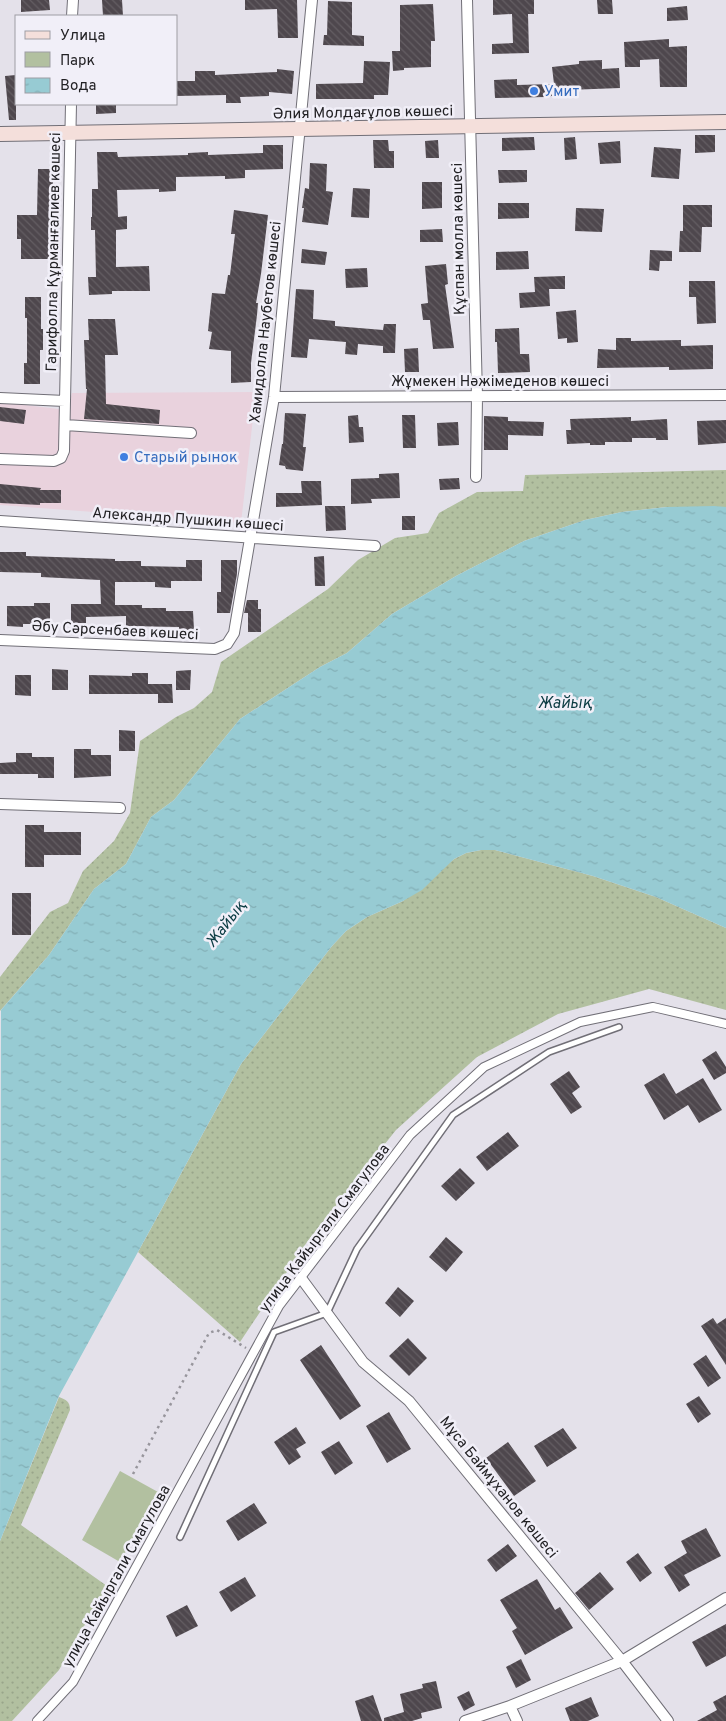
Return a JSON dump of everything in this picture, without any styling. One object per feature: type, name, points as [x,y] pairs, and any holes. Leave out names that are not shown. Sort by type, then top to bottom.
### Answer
[{"type":"main road","name":"Әлия Молдағұлов көшесі","points":[[0,134],[726,122]]},
{"type":"street","points":[[72,15],[73,0]]},
{"type":"street","name":"Хамидолла Наубетов көшесі","points":[[227,644],[234,633],[274,397],[312,0]]},
{"type":"street","name":"Құспан молла көшесі","points":[[467,0],[477,396],[476,478]]},
{"type":"street","name":"Гарифолла Құрманғалиев көшесі","points":[[0,459],[54,461],[61,458],[64,451],[71,105]]},
{"type":"street","name":"Жұмекен Нәжімеденов көшесі","points":[[274,397],[726,395]]},
{"type":"street","points":[[0,398],[65,401]]},
{"type":"street","points":[[65,425],[191,433]]},
{"type":"street","name":"Александр Пушкин көшесі","points":[[0,521],[375,546]]},
{"type":"street","name":"Әбу Сәрсенбаев көшесі","points":[[0,640],[216,650],[227,644]]},
{"type":"street","points":[[0,804],[120,808]]},
{"type":"street","name":"улица Кайыргали Смагулова","points":[[37,1721],[73,1682],[279,1306],[410,1135],[484,1068],[580,1022],[653,1007],[726,1024]]},
{"type":"street","name":"Мұса Баймұханов көшесі","points":[[301,1278],[363,1362],[409,1401],[668,1721]]},
{"type":"street","points":[[465,1721],[510,1706],[622,1662],[726,1598]]},
{"type":"street","points":[[510,1706],[517,1721]]},
{"type":"lane","points":[[180,1537],[274,1332],[327,1313],[357,1249],[452,1115],[549,1052],[619,1027]]},
{"type":"path","points":[[133,1474],[209,1333],[217,1330],[238,1344]]},
{"type":"shaded area","name":"Старый рынок","points":[[256,392],[241,523],[0,505],[0,402],[67,410],[72,393]]},
{"type":"green space","points":[[726,470],[726,507],[667,507],[622,512],[585,520],[524,541],[456,576],[392,614],[347,653],[320,667],[240,719],[174,800],[151,817],[126,864],[94,889],[49,955],[0,1011],[0,977],[50,912],[68,903],[83,871],[114,841],[130,813],[140,741],[176,717],[194,708],[212,692],[221,662],[328,589],[358,560],[395,538],[428,533],[439,513],[477,492],[523,491],[525,475]]},
{"type":"green space","points":[[495,850],[593,876],[656,897],[726,928],[726,1010],[649,989],[558,1014],[477,1057],[396,1130],[307,1242],[240,1342],[138,1252],[241,1064],[332,946],[346,931],[367,917],[403,901],[454,859],[466,853]]},
{"type":"green space","points":[[59,1397],[67,1401],[70,1410],[21,1525],[107,1586],[59,1670],[12,1721],[0,1721],[0,1541]]},
{"type":"green space","points":[[120,1471],[158,1492],[120,1562],[82,1540]]},
{"type":"water","name":"Жайық","points":[[667,507],[726,507],[726,928],[656,897],[593,876],[495,850],[481,850],[466,853],[454,859],[422,890],[403,901],[367,917],[346,931],[332,946],[241,1064],[59,1396],[0,1541],[1,1010],[49,955],[94,889],[126,864],[151,817],[174,800],[240,719],[320,667],[347,653],[392,614],[456,576],[524,541],[585,520],[622,512]]},
{"type":"building","points":[[21,0],[49,0],[50,10],[21,12]]},
{"type":"building","points":[[102,0],[122,0],[123,15],[103,15]]},
{"type":"building","points":[[245,0],[297,0],[298,38],[278,38],[277,9],[245,10]]},
{"type":"building","points":[[493,0],[534,0],[534,14],[528,14],[529,53],[492,54],[492,44],[513,43],[512,14],[493,15]]},
{"type":"building","points":[[597,0],[612,0],[613,14],[598,14]]},
{"type":"building","points":[[328,1],[352,2],[352,35],[364,36],[364,46],[323,45],[324,35],[327,35]]},
{"type":"building","points":[[433,4],[435,41],[431,41],[431,67],[404,68],[404,70],[393,71],[392,51],[400,51],[400,5]]},
{"type":"building","points":[[687,6],[688,20],[667,21],[667,8]]},
{"type":"building","points":[[669,39],[669,47],[687,46],[687,87],[660,87],[659,59],[640,60],[640,67],[625,67],[624,42]]},
{"type":"building","points":[[602,60],[602,69],[619,68],[620,88],[568,90],[568,93],[546,97],[495,98],[494,80],[517,79],[517,85],[554,84],[552,67],[579,64],[579,61]]},
{"type":"building","points":[[364,61],[390,62],[388,95],[374,95],[374,99],[316,99],[316,84],[363,83]]},
{"type":"building","points":[[277,69],[294,71],[292,94],[269,92],[269,96],[240,97],[241,103],[226,103],[226,95],[178,96],[178,81],[195,81],[195,71],[215,71],[215,75],[277,72]]},
{"type":"building","points":[[15,75],[16,120],[9,120],[5,76]]},
{"type":"building","points":[[96,105],[116,105],[116,113],[96,114]]},
{"type":"building","points":[[695,135],[715,135],[715,152],[695,153]]},
{"type":"building","points":[[534,137],[535,150],[502,151],[502,138]]},
{"type":"building","points":[[575,137],[577,159],[565,160],[564,138]]},
{"type":"building","points":[[373,140],[388,140],[389,151],[394,151],[394,168],[374,168]]},
{"type":"building","points":[[438,140],[439,158],[426,158],[425,141]]},
{"type":"building","points":[[620,141],[621,163],[600,164],[598,143]]},
{"type":"building","points":[[263,145],[283,145],[283,169],[245,170],[245,178],[225,179],[225,176],[176,177],[176,191],[159,192],[159,189],[117,190],[118,217],[127,216],[127,229],[116,230],[116,267],[149,266],[150,291],[112,291],[112,294],[89,295],[88,277],[96,277],[95,230],[91,230],[91,217],[92,189],[98,189],[97,152],[117,152],[118,157],[188,155],[188,153],[208,152],[208,155],[263,153]]},
{"type":"building","points":[[654,147],[681,149],[679,179],[651,177]]},
{"type":"building","points":[[310,163],[327,164],[326,191],[333,192],[328,225],[302,222],[305,188],[309,189]]},
{"type":"building","points":[[38,169],[53,169],[53,203],[51,203],[49,259],[21,259],[21,239],[17,239],[17,215],[37,215]]},
{"type":"building","points":[[498,170],[527,170],[527,182],[499,183]]},
{"type":"building","points":[[422,182],[442,182],[442,208],[422,209]]},
{"type":"building","points":[[353,188],[370,189],[369,218],[351,217]]},
{"type":"building","points":[[498,203],[529,203],[529,218],[498,219]]},
{"type":"building","points":[[683,205],[712,205],[712,227],[702,227],[701,252],[679,252],[680,231],[683,231]]},
{"type":"building","points":[[576,208],[604,209],[602,232],[575,231]]},
{"type":"building","points":[[234,210],[268,215],[256,303],[258,303],[251,363],[251,382],[231,383],[231,351],[209,349],[212,332],[208,331],[212,293],[225,294],[228,275],[230,275],[235,234],[231,234]]},
{"type":"building","points":[[442,229],[443,242],[420,242],[420,230]]},
{"type":"building","points":[[302,249],[327,252],[325,265],[301,263]]},
{"type":"building","points":[[650,250],[672,251],[672,261],[660,261],[659,271],[649,270]]},
{"type":"building","points":[[528,251],[529,269],[496,270],[496,252]]},
{"type":"building","points":[[446,264],[448,284],[445,285],[454,348],[433,349],[430,320],[423,320],[421,304],[428,303],[425,266]]},
{"type":"building","points":[[367,268],[368,287],[346,288],[345,269]]},
{"type":"building","points":[[565,276],[565,289],[549,289],[550,306],[520,308],[519,293],[535,292],[534,277]]},
{"type":"building","points":[[689,281],[715,281],[716,323],[697,324],[696,297],[689,297]]},
{"type":"building","points":[[296,289],[314,290],[313,319],[335,321],[335,326],[383,330],[384,324],[396,324],[395,353],[383,353],[383,346],[358,344],[357,355],[345,354],[346,342],[309,339],[307,358],[291,357]]},
{"type":"building","points":[[25,297],[41,297],[43,350],[40,350],[40,384],[24,384],[24,363],[27,363]]},
{"type":"building","points":[[576,310],[578,342],[567,343],[567,338],[558,339],[556,312]]},
{"type":"building","points":[[88,319],[115,319],[118,355],[105,355],[106,404],[160,410],[159,424],[84,419],[87,389],[84,340],[89,340]]},
{"type":"building","points":[[519,328],[520,354],[529,354],[530,372],[498,373],[495,329]]},
{"type":"building","points":[[616,338],[631,338],[631,341],[681,340],[681,346],[713,345],[713,369],[669,370],[669,367],[597,368],[598,349],[616,350]]},
{"type":"building","points":[[418,348],[419,372],[405,372],[404,349]]},
{"type":"building","points":[[0,407],[26,410],[24,424],[0,421]]},
{"type":"building","points":[[285,413],[306,414],[303,447],[306,447],[303,471],[286,469],[285,466],[279,465],[283,444]]},
{"type":"building","points":[[358,415],[359,427],[363,427],[364,442],[349,443],[348,416]]},
{"type":"building","points":[[402,415],[415,415],[416,448],[403,448]]},
{"type":"building","points":[[484,416],[508,417],[508,421],[544,422],[543,436],[508,435],[508,450],[484,450]]},
{"type":"building","points":[[631,417],[631,421],[667,419],[668,440],[632,438],[632,442],[605,442],[605,445],[590,445],[590,443],[567,444],[566,430],[571,430],[570,419]]},
{"type":"building","points":[[726,420],[726,443],[698,445],[697,421]]},
{"type":"building","points":[[458,422],[459,445],[438,446],[437,423]]},
{"type":"building","points":[[399,473],[400,498],[371,499],[372,503],[351,504],[351,479],[379,478],[379,474]]},
{"type":"building","points":[[459,478],[460,489],[440,490],[439,479]]},
{"type":"building","points":[[301,481],[321,481],[322,505],[276,507],[276,493],[302,493]]},
{"type":"building","points":[[0,484],[41,488],[40,490],[61,490],[61,503],[40,503],[40,505],[0,503]]},
{"type":"building","points":[[325,506],[345,506],[346,530],[326,531]]},
{"type":"building","points":[[402,516],[415,516],[415,530],[402,530]]},
{"type":"building","points":[[0,552],[26,552],[26,556],[141,561],[141,566],[186,567],[186,560],[202,560],[202,581],[171,581],[171,588],[155,587],[155,582],[115,582],[115,605],[142,605],[142,608],[166,608],[166,611],[193,611],[194,630],[179,630],[179,627],[126,626],[126,616],[86,617],[86,623],[71,623],[71,604],[101,604],[100,580],[41,577],[41,573],[0,572]]},
{"type":"building","points":[[324,556],[325,586],[315,586],[314,557]]},
{"type":"building","points":[[221,560],[237,560],[237,574],[230,613],[217,613],[217,592],[221,592]]},
{"type":"building","points":[[247,600],[258,600],[258,609],[261,609],[261,632],[248,632],[248,613],[244,613]]},
{"type":"building","points":[[34,603],[50,603],[50,624],[23,624],[23,627],[7,626],[7,606],[34,606]]},
{"type":"building","points":[[52,669],[68,670],[68,690],[52,690]]},
{"type":"building","points":[[191,670],[190,690],[176,690],[176,671]]},
{"type":"building","points":[[132,673],[148,673],[148,684],[172,684],[173,703],[158,703],[158,694],[89,694],[89,675],[132,676]]},
{"type":"building","points":[[15,675],[31,675],[31,696],[15,695]]},
{"type":"building","points":[[119,730],[135,731],[135,751],[119,751]]},
{"type":"building","points":[[74,749],[91,749],[91,755],[111,755],[111,776],[74,778]]},
{"type":"building","points":[[16,753],[32,753],[32,757],[54,757],[54,778],[38,778],[38,774],[0,774],[0,763],[16,762]]},
{"type":"building","points":[[25,825],[44,825],[44,832],[81,832],[81,855],[44,855],[44,867],[25,867]]},
{"type":"building","points":[[12,893],[31,893],[31,935],[12,935]]},
{"type":"building","points":[[716,1051],[726,1067],[726,1073],[714,1080],[702,1060]]},
{"type":"building","points":[[569,1071],[580,1087],[572,1093],[582,1107],[571,1114],[550,1084]]},
{"type":"building","points":[[664,1073],[676,1094],[703,1078],[722,1110],[699,1123],[688,1105],[664,1120],[644,1085]]},
{"type":"building","points":[[508,1132],[519,1146],[487,1171],[476,1157]]},
{"type":"building","points":[[460,1168],[475,1183],[456,1201],[441,1186]]},
{"type":"building","points":[[446,1237],[463,1252],[446,1272],[429,1257]]},
{"type":"building","points":[[398,1287],[414,1301],[400,1317],[385,1303]]},
{"type":"building","points":[[713,1318],[717,1324],[726,1318],[726,1365],[701,1326]]},
{"type":"building","points":[[408,1338],[427,1358],[409,1376],[389,1356]]},
{"type":"building","points":[[321,1345],[361,1406],[340,1420],[300,1360]]},
{"type":"building","points":[[706,1355],[721,1378],[708,1387],[693,1364]]},
{"type":"building","points":[[699,1396],[711,1414],[698,1423],[686,1404]]},
{"type":"building","points":[[389,1412],[411,1449],[387,1463],[366,1426]]},
{"type":"building","points":[[296,1427],[306,1443],[296,1449],[301,1457],[289,1465],[274,1442]]},
{"type":"building","points":[[563,1428],[577,1448],[547,1467],[534,1446]]},
{"type":"building","points":[[339,1441],[353,1463],[335,1475],[321,1452]]},
{"type":"building","points":[[508,1442],[536,1481],[514,1496],[486,1458]]},
{"type":"building","points":[[254,1503],[267,1523],[238,1541],[226,1521]]},
{"type":"building","points":[[706,1528],[721,1556],[684,1575],[690,1585],[679,1592],[664,1567],[687,1553],[681,1541]]},
{"type":"building","points":[[508,1544],[517,1556],[496,1572],[487,1560]]},
{"type":"building","points":[[638,1553],[652,1573],[640,1582],[626,1562]]},
{"type":"building","points":[[600,1572],[614,1589],[589,1610],[575,1593]]},
{"type":"building","points":[[245,1577],[256,1596],[231,1612],[219,1592]]},
{"type":"building","points":[[537,1579],[555,1610],[560,1607],[573,1628],[525,1655],[512,1631],[517,1628],[500,1600]]},
{"type":"building","points":[[187,1605],[198,1626],[176,1637],[166,1616]]},
{"type":"building","points":[[726,1624],[726,1656],[706,1667],[692,1642]]},
{"type":"building","points":[[521,1659],[531,1680],[516,1688],[506,1667]]},
{"type":"building","points":[[436,1681],[442,1708],[421,1713],[422,1718],[412,1721],[384,1721],[384,1718],[404,1712],[400,1694],[423,1688],[422,1684]]},
{"type":"building","points":[[469,1691],[475,1705],[464,1711],[457,1697]]},
{"type":"building","points":[[373,1695],[382,1721],[361,1721],[355,1701]]},
{"type":"building","points":[[726,1695],[726,1721],[697,1721],[717,1710],[713,1702]]},
{"type":"building","points":[[591,1697],[599,1716],[588,1721],[570,1721],[565,1708]]},
{"type":"place","name":"Умит","points":[[534,91]]},
{"type":"place","name":"Старый рынок","points":[[124,457]]}]
